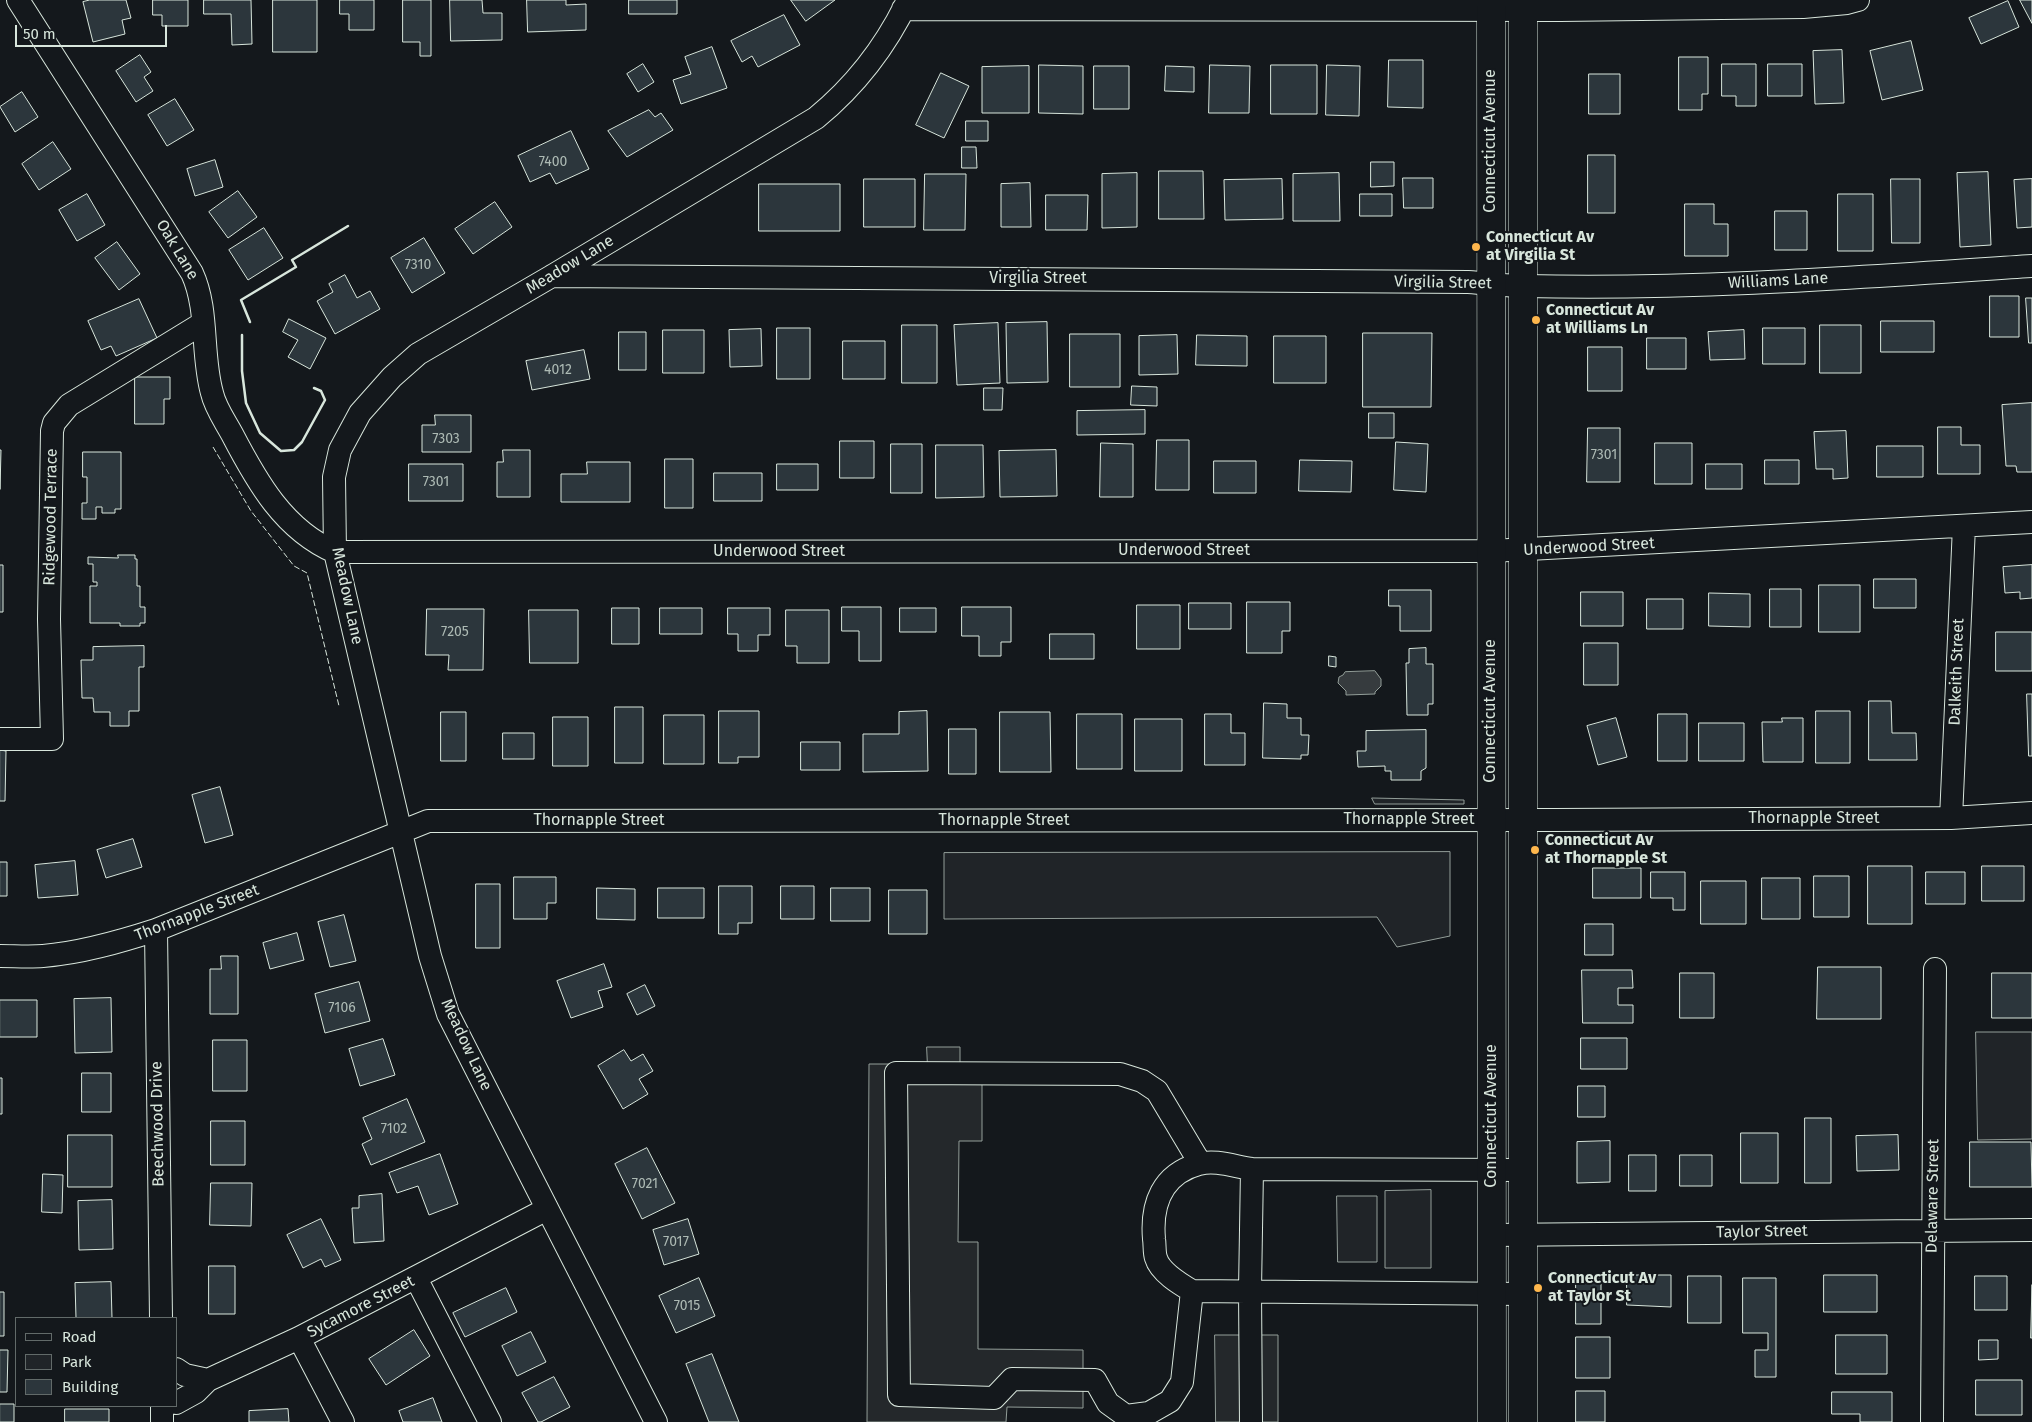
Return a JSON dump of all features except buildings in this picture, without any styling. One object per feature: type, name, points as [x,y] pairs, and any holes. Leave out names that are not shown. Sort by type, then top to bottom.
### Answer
[{"type":"main road","name":"Connecticut Avenue","points":[[1490,5],[1492,1422]]},
{"type":"main road","name":"Connecticut Avenue","points":[[1523,5],[1523,1422]]},
{"type":"street","name":"Oak Lane","points":[[18,0],[192,273],[199,289],[212,394],[251,470],[276,505],[298,530],[317,544],[335,552]]},
{"type":"street","points":[[906,5],[1803,7],[1858,0]]},
{"type":"street","name":"Meadow Lane","points":[[656,1422],[448,1014],[430,956],[335,552],[334,477],[340,450],[360,413],[392,377],[418,354],[816,118],[834,104],[861,76],[886,40],[906,5]]},
{"type":"street","name":"Williams Lane","points":[[1523,286],[1769,282],[2032,266]]},
{"type":"street","name":"Virgilia Street","points":[[552,276],[1491,283],[1523,286]]},
{"type":"street","name":"Ridgewood Terrace","points":[[0,739],[52,739],[49,590],[52,432],[54,423],[69,405],[203,323]]},
{"type":"street","name":"Underwood Street","points":[[335,552],[1491,551],[2032,522]]},
{"type":"street","name":"Dalkeith Street","points":[[1951,818],[1964,526]]},
{"type":"street","name":"Thornapple Street","points":[[0,956],[41,956],[66,953],[116,942],[156,930],[428,821],[1951,818],[2032,813]]},
{"type":"street","name":"Beechwood Drive","points":[[156,930],[161,1317]]},
{"type":"street","name":"Delaware Street","points":[[1932,1422],[1935,969]]},
{"type":"street","points":[[1192,1291],[1182,1382],[1170,1400],[1149,1413],[1126,1416],[1108,1403],[1095,1380],[1012,1379],[994,1398],[900,1395],[896,1073],[1120,1074],[1142,1081],[1157,1091],[1200,1163]]},
{"type":"street","points":[[1523,1170],[1252,1170],[1217,1163],[1200,1163],[1181,1171],[1160,1191],[1153,1222],[1156,1259],[1174,1280],[1192,1291],[1250,1290],[1523,1294]]},
{"type":"street","points":[[1251,1422],[1250,1290],[1252,1170]]},
{"type":"street","name":"Sycamore Street","points":[[178,1403],[196,1392],[208,1380],[299,1338],[547,1209]]},
{"type":"street","name":"Taylor Street","points":[[1492,1235],[2032,1230]]},
{"type":"street","points":[[416,1278],[490,1422]]},
{"type":"street","points":[[299,1338],[343,1422]]},
{"type":"street","points":[[178,1370],[185,1374],[208,1380]]},
{"type":"green space","points":[[1372,798],[1464,800],[1464,804],[1375,804]]},
{"type":"green space","points":[[1450,852],[1450,936],[1397,947],[1377,917],[944,919],[944,853]]},
{"type":"green space","points":[[1976,1032],[2032,1032],[2032,1139],[1978,1140]]},
{"type":"green space","points":[[1431,1190],[1431,1268],[1385,1268],[1385,1191]]},
{"type":"green space","points":[[1337,1196],[1377,1196],[1377,1262],[1338,1262]]},
{"type":"shaded area","points":[[1375,671],[1381,679],[1381,686],[1375,694],[1346,695],[1346,691],[1338,683],[1339,677],[1345,672]]},
{"type":"shaded area","points":[[927,1047],[960,1047],[960,1067],[982,1067],[982,1141],[959,1141],[958,1242],[978,1242],[978,1349],[1083,1350],[1083,1408],[1007,1407],[1006,1422],[867,1422],[869,1064],[927,1064]]},
{"type":"shaded area","points":[[1215,1335],[1278,1335],[1278,1422],[1216,1422]]},
{"type":"fence","points":[[213,447],[251,511],[294,566],[307,573],[339,706]]},
{"type":"wall","points":[[250,322],[241,300],[296,267],[292,260],[348,226]]},
{"type":"wall","points":[[242,335],[242,371],[246,403],[260,433],[281,451],[294,450],[302,442],[325,400],[321,391],[314,388]]},
{"type":"place","name":"Connecticut Av at Virgilia St","points":[[1476,247]]},
{"type":"place","name":"Connecticut Av at Williams Ln","points":[[1536,320]]},
{"type":"place","name":"Connecticut Av at Thornapple St","points":[[1535,850]]},
{"type":"place","name":"Connecticut Av at Taylor St","points":[[1538,1288]]}]
